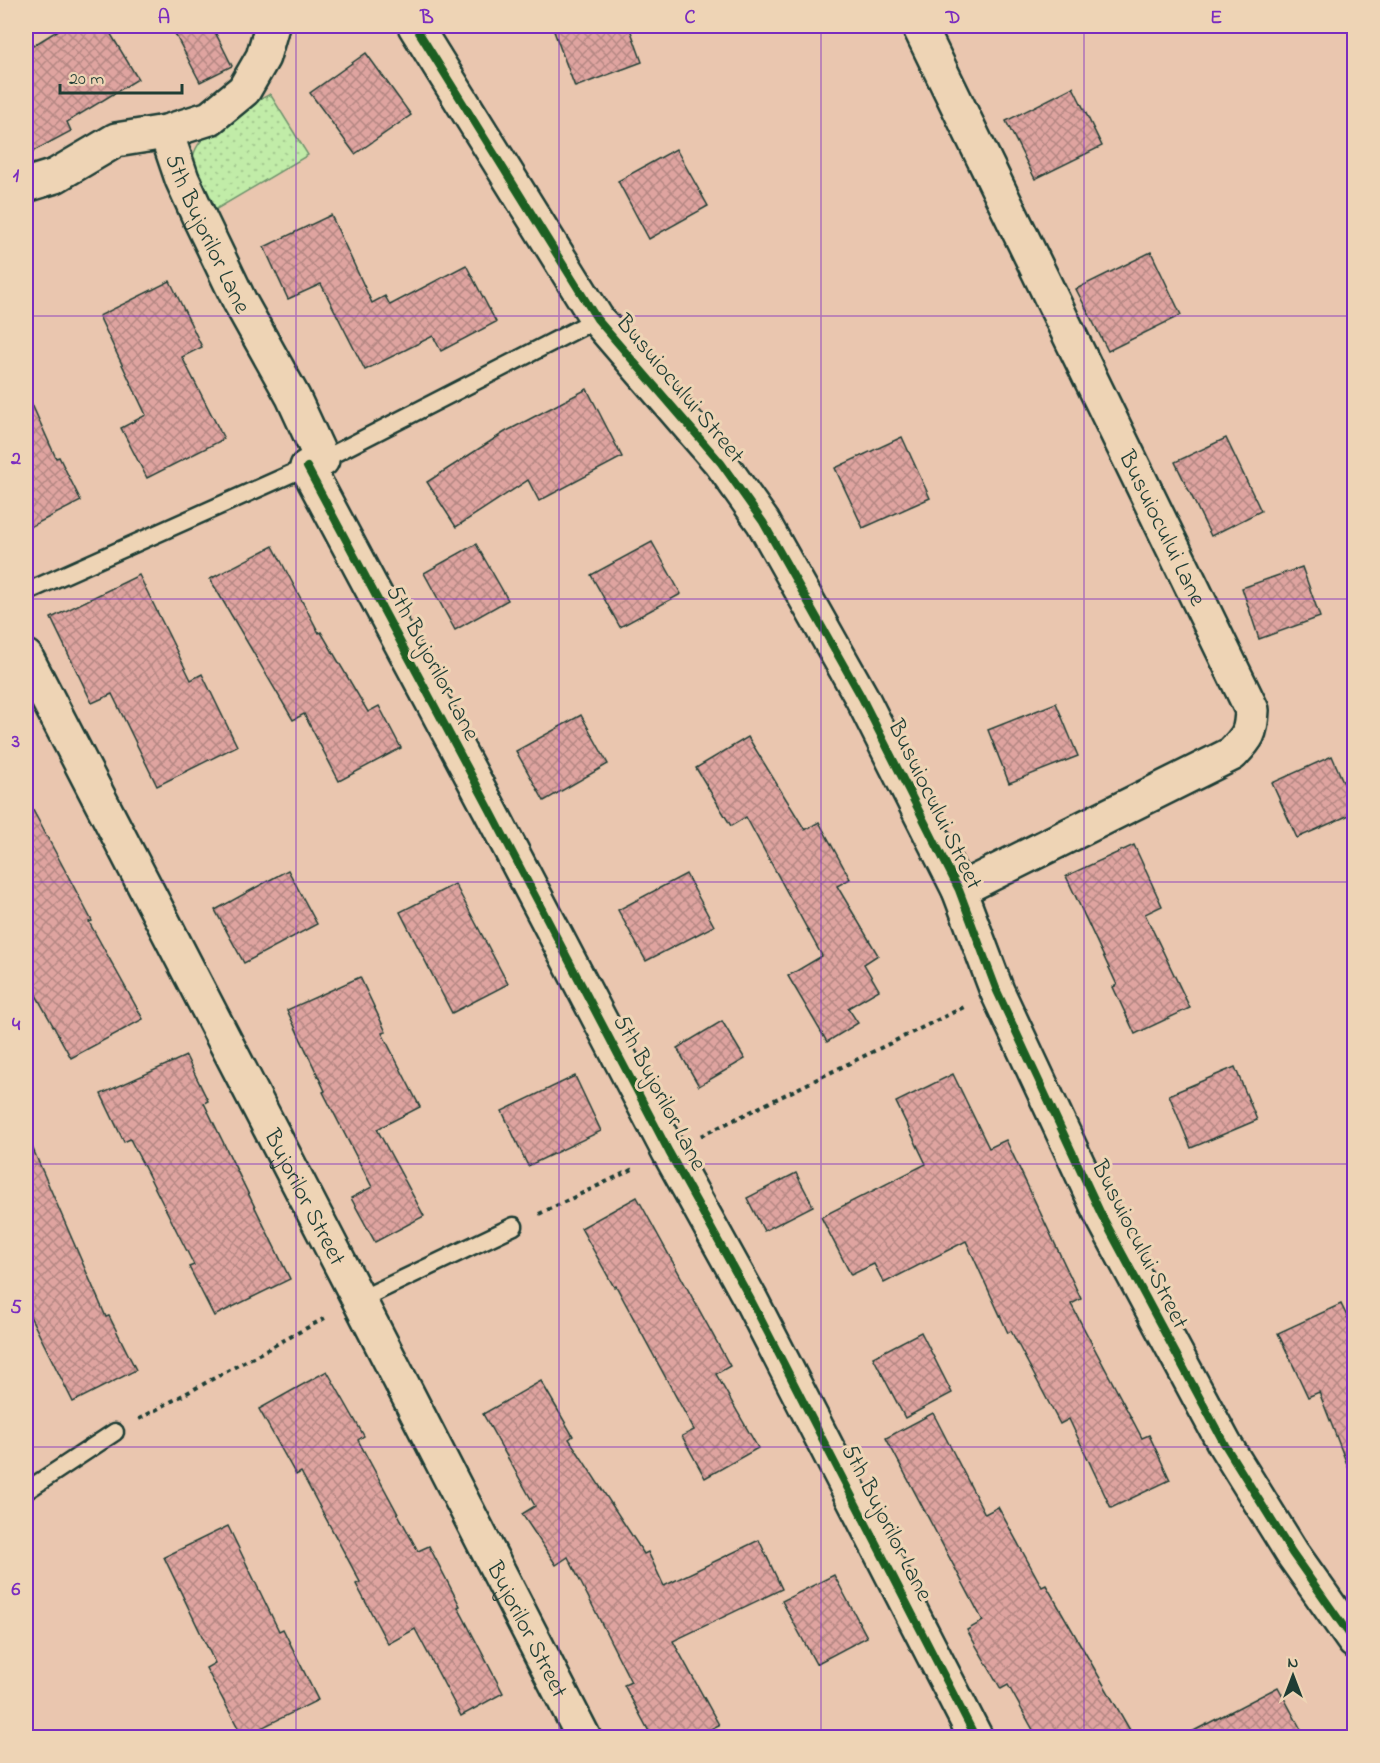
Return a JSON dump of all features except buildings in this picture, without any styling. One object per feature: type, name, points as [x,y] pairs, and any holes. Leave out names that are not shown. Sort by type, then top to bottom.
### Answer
[{"type":"street","points":[[26,185],[56,176],[116,140],[166,132],[210,118],[244,90],[263,57],[272,26]]},
{"type":"street","name":"Busuiocului Street","points":[[416,26],[597,319],[721,463],[764,522],[862,698],[959,890],[997,991],[1101,1214],[1225,1445],[1292,1553],[1354,1641]]},
{"type":"street","name":"Busuiocului Lane","points":[[919,26],[1252,710],[1251,727],[1246,740],[1232,754],[959,890]]},
{"type":"street","name":"5th Bujorilor Lane","points":[[166,132],[182,179],[200,219],[240,302],[293,397],[315,463],[489,808],[669,1152],[752,1300],[976,1737]]},
{"type":"street","name":"Bujorilor Street","points":[[26,657],[584,1737]]},
{"type":"lane","points":[[26,591],[315,463],[597,319]]},
{"type":"lane","points":[[359,1300],[514,1226]]},
{"type":"lane","points":[[26,1491],[115,1432]]},
{"type":"path","points":[[514,1226],[997,991]]},
{"type":"path","points":[[115,1432],[359,1300]]},
{"type":"green space","points":[[270,94],[308,155],[215,210],[194,167],[195,152],[210,131]]},
{"type":"cycle path","points":[[415,26],[597,319],[721,463],[763,522],[862,698],[959,890],[997,991],[1101,1214],[1225,1445],[1292,1553],[1354,1641]]},
{"type":"cycle path","points":[[307,467],[669,1152],[751,1300],[976,1738]]}]
